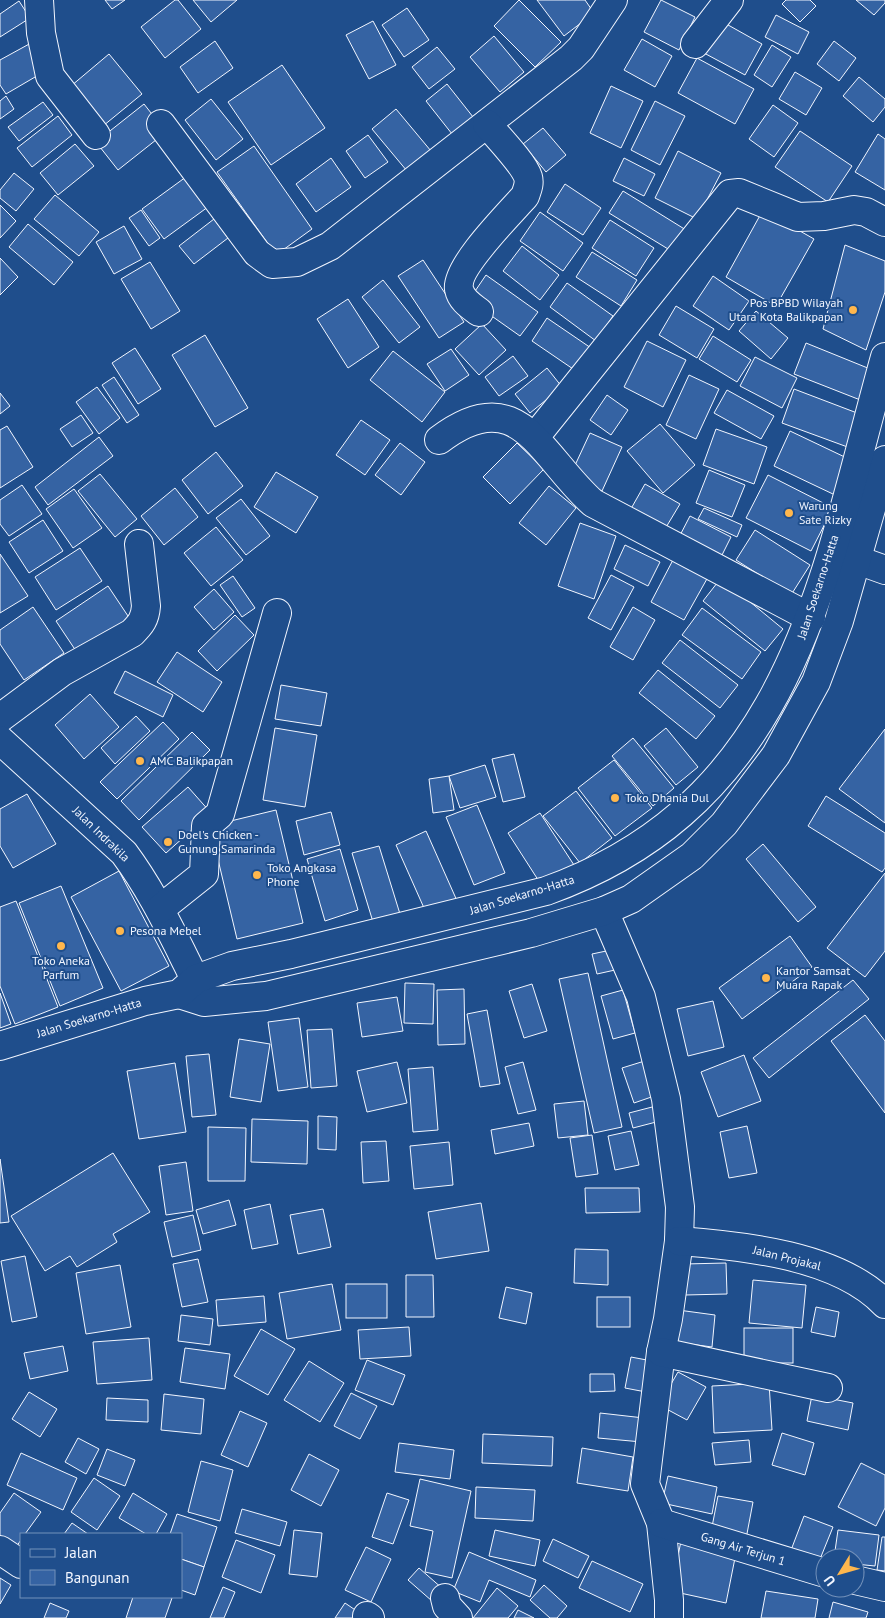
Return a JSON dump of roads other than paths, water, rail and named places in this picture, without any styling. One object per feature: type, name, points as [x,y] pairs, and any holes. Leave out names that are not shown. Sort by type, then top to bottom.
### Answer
[{"type":"main road","points":[[39,0],[41,33],[50,76],[96,136]]},
{"type":"main road","points":[[161,124],[257,253],[272,264],[297,262],[330,246],[581,48],[613,0]]},
{"type":"main road","points":[[695,44],[729,0]]},
{"type":"main road","points":[[479,312],[465,302],[459,290],[460,277],[472,258],[525,196],[528,187],[528,178],[524,169],[487,124]]},
{"type":"main road","points":[[535,436],[730,194],[739,193],[798,217],[824,216],[854,210],[866,212],[885,222]]},
{"type":"main road","name":"Jalan Soekarno-Hatta","points":[[0,1046],[145,1001],[193,991],[266,996],[531,933],[604,911],[631,899],[692,856],[724,824],[776,755],[816,682],[839,621],[844,555],[885,357]]},
{"type":"main road","points":[[439,440],[456,426],[476,418],[489,416],[504,418],[516,423],[535,436],[573,485],[593,502],[811,618]]},
{"type":"main road","name":"Jalan Soekarno-Hatta","points":[[193,991],[232,966],[291,954],[546,891],[576,880],[630,851],[682,815],[706,792],[731,763],[784,678],[811,618],[844,555],[885,460]]},
{"type":"main road","points":[[0,718],[62,672],[132,633],[142,624],[146,606],[139,544]]},
{"type":"main road","points":[[844,555],[885,570]]},
{"type":"main road","points":[[160,909],[204,874],[206,826],[220,814],[277,613]]},
{"type":"main road","name":"Jalan Indrakila","points":[[0,740],[124,853],[140,875],[160,909],[193,991]]},
{"type":"main road","points":[[604,911],[641,997],[666,1099],[680,1207],[679,1241],[661,1352],[645,1484],[661,1523],[670,1600],[669,1618]]},
{"type":"main road","name":"Jalan Projakal","points":[[679,1241],[742,1247],[831,1270],[855,1280],[876,1294],[885,1304]]},
{"type":"main road","points":[[661,1352],[828,1388]]},
{"type":"main road","name":"Gang Air Terjun 1","points":[[661,1523],[815,1570]]},
{"type":"main road","points":[[0,1550],[20,1563]]},
{"type":"main road","points":[[865,1583],[885,1588]]},
{"type":"place","name":"Pos BPBD Wilayah Utara Kota Balikpapan","points":[[853,310]]},
{"type":"place","name":"Warung Sate Rizky","points":[[789,513]]},
{"type":"place","name":"AMC Balikpapan","points":[[140,761]]},
{"type":"place","name":"Toko Dhania Dul","points":[[615,798]]},
{"type":"place","name":"Doel's Chicken - Gunung Samarinda","points":[[168,842]]},
{"type":"place","name":"Toko Angkasa Phone","points":[[257,875]]},
{"type":"place","name":"Pesona Mebel","points":[[120,931]]},
{"type":"place","name":"Toko Aneka Parfum","points":[[61,946]]},
{"type":"place","name":"Kantor Samsat Muara Rapak","points":[[766,978]]}]
